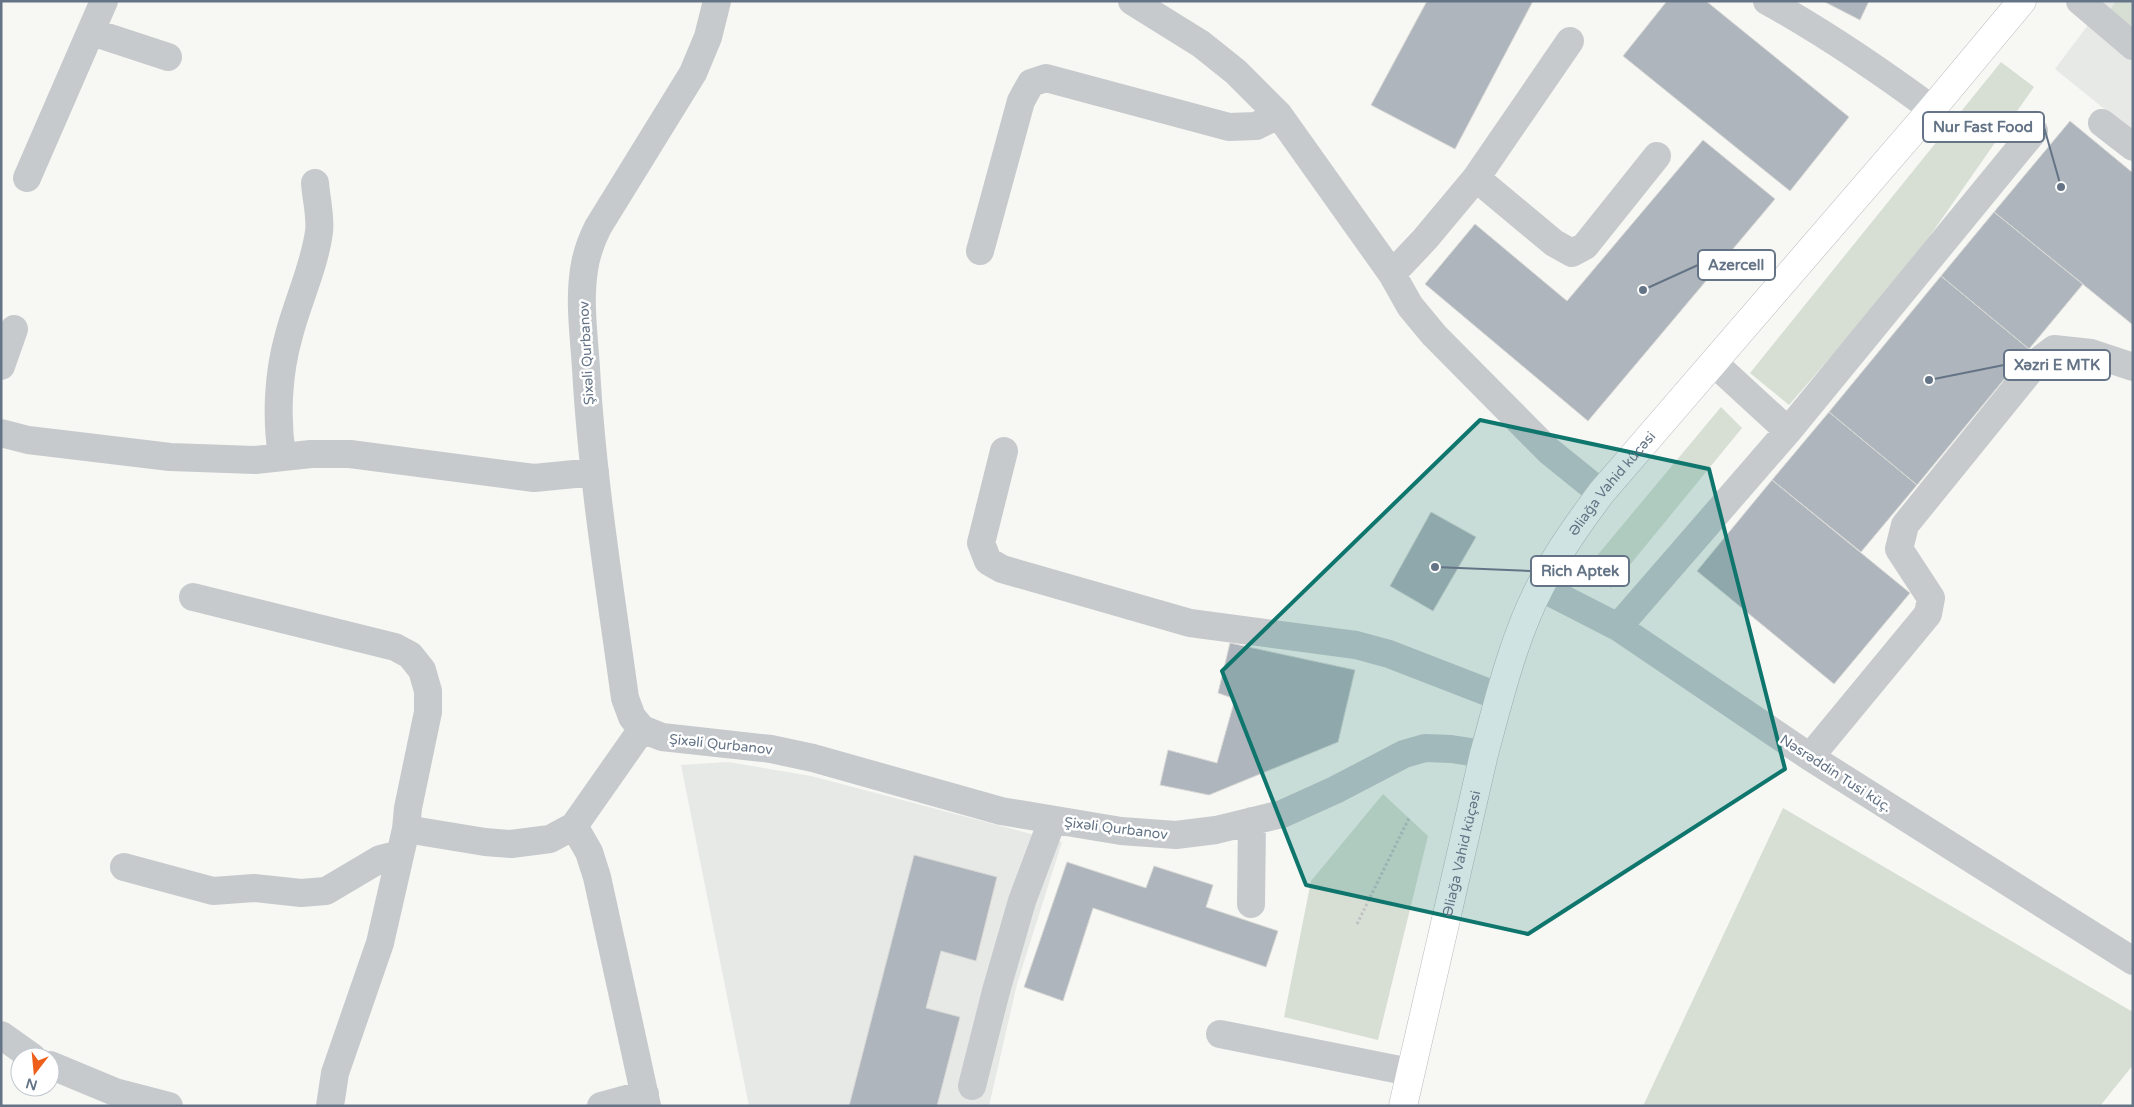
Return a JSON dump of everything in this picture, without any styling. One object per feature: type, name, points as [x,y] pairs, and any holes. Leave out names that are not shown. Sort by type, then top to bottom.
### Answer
[{"type":"main road","name":"Əliağa Vahid küçəsi","points":[[1403,1106],[1484,754],[1500,697],[1523,627],[1540,587],[1560,550],[1601,493],[1932,109],[2022,1]]},
{"type":"street","points":[[27,178],[104,1]]},
{"type":"street","name":"Şixəli Qurbanov","points":[[717,1],[708,37],[692,73],[590,244],[584,269],[582,297],[588,403],[595,472],[625,698],[632,717],[642,729],[662,738],[771,749],[813,758],[1001,811],[1121,832],[1176,835],[1216,830],[1282,814],[1335,790],[1404,754],[1425,748],[1451,749],[1484,754]]},
{"type":"street","points":[[1132,1],[1201,44],[1236,72],[1279,115],[1392,274],[1410,306],[1434,336],[1549,451],[1601,493]]},
{"type":"street","points":[[1767,1],[1814,27],[1932,109]]},
{"type":"street","points":[[2080,1],[2133,46]]},
{"type":"street","points":[[92,32],[168,57]]},
{"type":"street","points":[[1392,274],[1425,239],[1476,178],[1570,41]]},
{"type":"street","points":[[980,250],[1021,101],[1031,83],[1046,78],[1229,127],[1256,126],[1279,115]]},
{"type":"street","points":[[2102,124],[2133,147]]},
{"type":"street","points":[[1618,627],[1788,430],[2034,131]]},
{"type":"street","points":[[1476,178],[1554,244],[1572,253],[1584,246],[1657,156]]},
{"type":"street","points":[[282,456],[278,427],[283,363],[288,335],[312,265],[319,230],[315,183]]},
{"type":"street","points":[[1,366],[14,329]]},
{"type":"street","points":[[1810,757],[1928,614],[1931,598],[1899,549],[1904,525],[2037,362],[2054,349],[2091,353],[2133,367]]},
{"type":"street","points":[[1714,363],[1788,430]]},
{"type":"street","points":[[1,433],[28,440],[170,457],[255,460],[282,456],[350,454],[534,478],[595,472]]},
{"type":"street","points":[[1004,451],[981,543],[988,562],[1002,569],[1190,623],[1356,645],[1390,654],[1500,697]]},
{"type":"street","name":"Nəsrəddin Tusi küç.","points":[[1540,587],[1618,627],[1810,757],[2133,961]]},
{"type":"street","points":[[193,597],[395,647],[410,655],[422,670],[428,691],[428,712],[408,808],[403,842],[380,943],[335,1073],[330,1106]]},
{"type":"street","points":[[124,867],[214,891],[254,888],[318,892],[326,891],[380,859],[403,842],[485,842],[511,844],[550,839],[574,826],[642,729]]},
{"type":"street","points":[[972,1086],[996,991],[1022,901],[1052,821]]},
{"type":"street","points":[[1251,904],[1252,821]]},
{"type":"street","points":[[574,826],[588,852],[597,877],[646,1100],[601,1106]]},
{"type":"street","points":[[1220,1034],[1410,1072]]},
{"type":"street","points":[[1,1035],[18,1047]]},
{"type":"street","points":[[60,1069],[115,1092],[168,1106]]},
{"type":"path","points":[[1357,924],[1409,818]]},
{"type":"highlighted area","points":[[1480,420],[1709,469],[1785,769],[1528,934],[1306,885],[1222,671]]},
{"type":"shaded area","points":[[2106,1],[2133,1],[2133,132],[2055,69]]},
{"type":"shaded area","points":[[2116,1],[2133,1],[2133,30],[2109,11]]},
{"type":"shaded area","points":[[2001,62],[2034,87],[1906,270],[1789,405],[1750,373]]},
{"type":"shaded area","points":[[1721,407],[1742,428],[1611,588],[1585,570]]},
{"type":"shaded area","points":[[728,762],[811,776],[1062,842],[1017,984],[989,1106],[749,1106],[681,765]]},
{"type":"shaded area","points":[[1383,794],[1428,836],[1378,1040],[1284,1017],[1311,881]]},
{"type":"shaded area","points":[[1783,808],[2133,1012],[2133,1065],[2100,1106],[1643,1106]]},
{"type":"building","points":[[1427,1],[1533,1],[1455,149],[1371,105]]},
{"type":"building","points":[[1667,1],[1706,1],[1849,117],[1790,191],[1623,56]]},
{"type":"building","points":[[1823,1],[1869,1],[1860,20]]},
{"type":"building","points":[[2070,121],[2133,173],[2133,325],[1994,212]]},
{"type":"building","points":[[1703,140],[1775,199],[1588,421],[1425,284],[1475,224],[1567,301]]},
{"type":"building","points":[[1994,212],[2083,284],[2029,349],[1941,276]]},
{"type":"building","points":[[1941,276],[2029,349],[1917,485],[1829,412]]},
{"type":"building","points":[[1829,412],[1917,485],[1861,552],[1772,480]]},
{"type":"building","points":[[1772,480],[1910,593],[1834,684],[1697,571]]},
{"type":"building","points":[[1431,512],[1476,537],[1433,611],[1390,586]]},
{"type":"building","points":[[1230,643],[1355,670],[1338,742],[1209,795],[1160,785],[1168,750],[1217,763],[1235,699],[1218,693]]},
{"type":"building","points":[[914,855],[997,877],[976,961],[941,951],[926,1008],[960,1017],[937,1106],[849,1106]]},
{"type":"building","points":[[1067,862],[1146,888],[1154,866],[1213,885],[1206,907],[1278,931],[1266,967],[1093,908],[1063,1001],[1024,987]]},
{"type":"place","name":"Nur Fast Food","points":[[2061,187]]},
{"type":"place","name":"Azercell","points":[[1643,290]]},
{"type":"place","name":"Xəzri E MTK","points":[[1929,380]]},
{"type":"place","name":"Rich Aptek","points":[[1435,567]]}]
